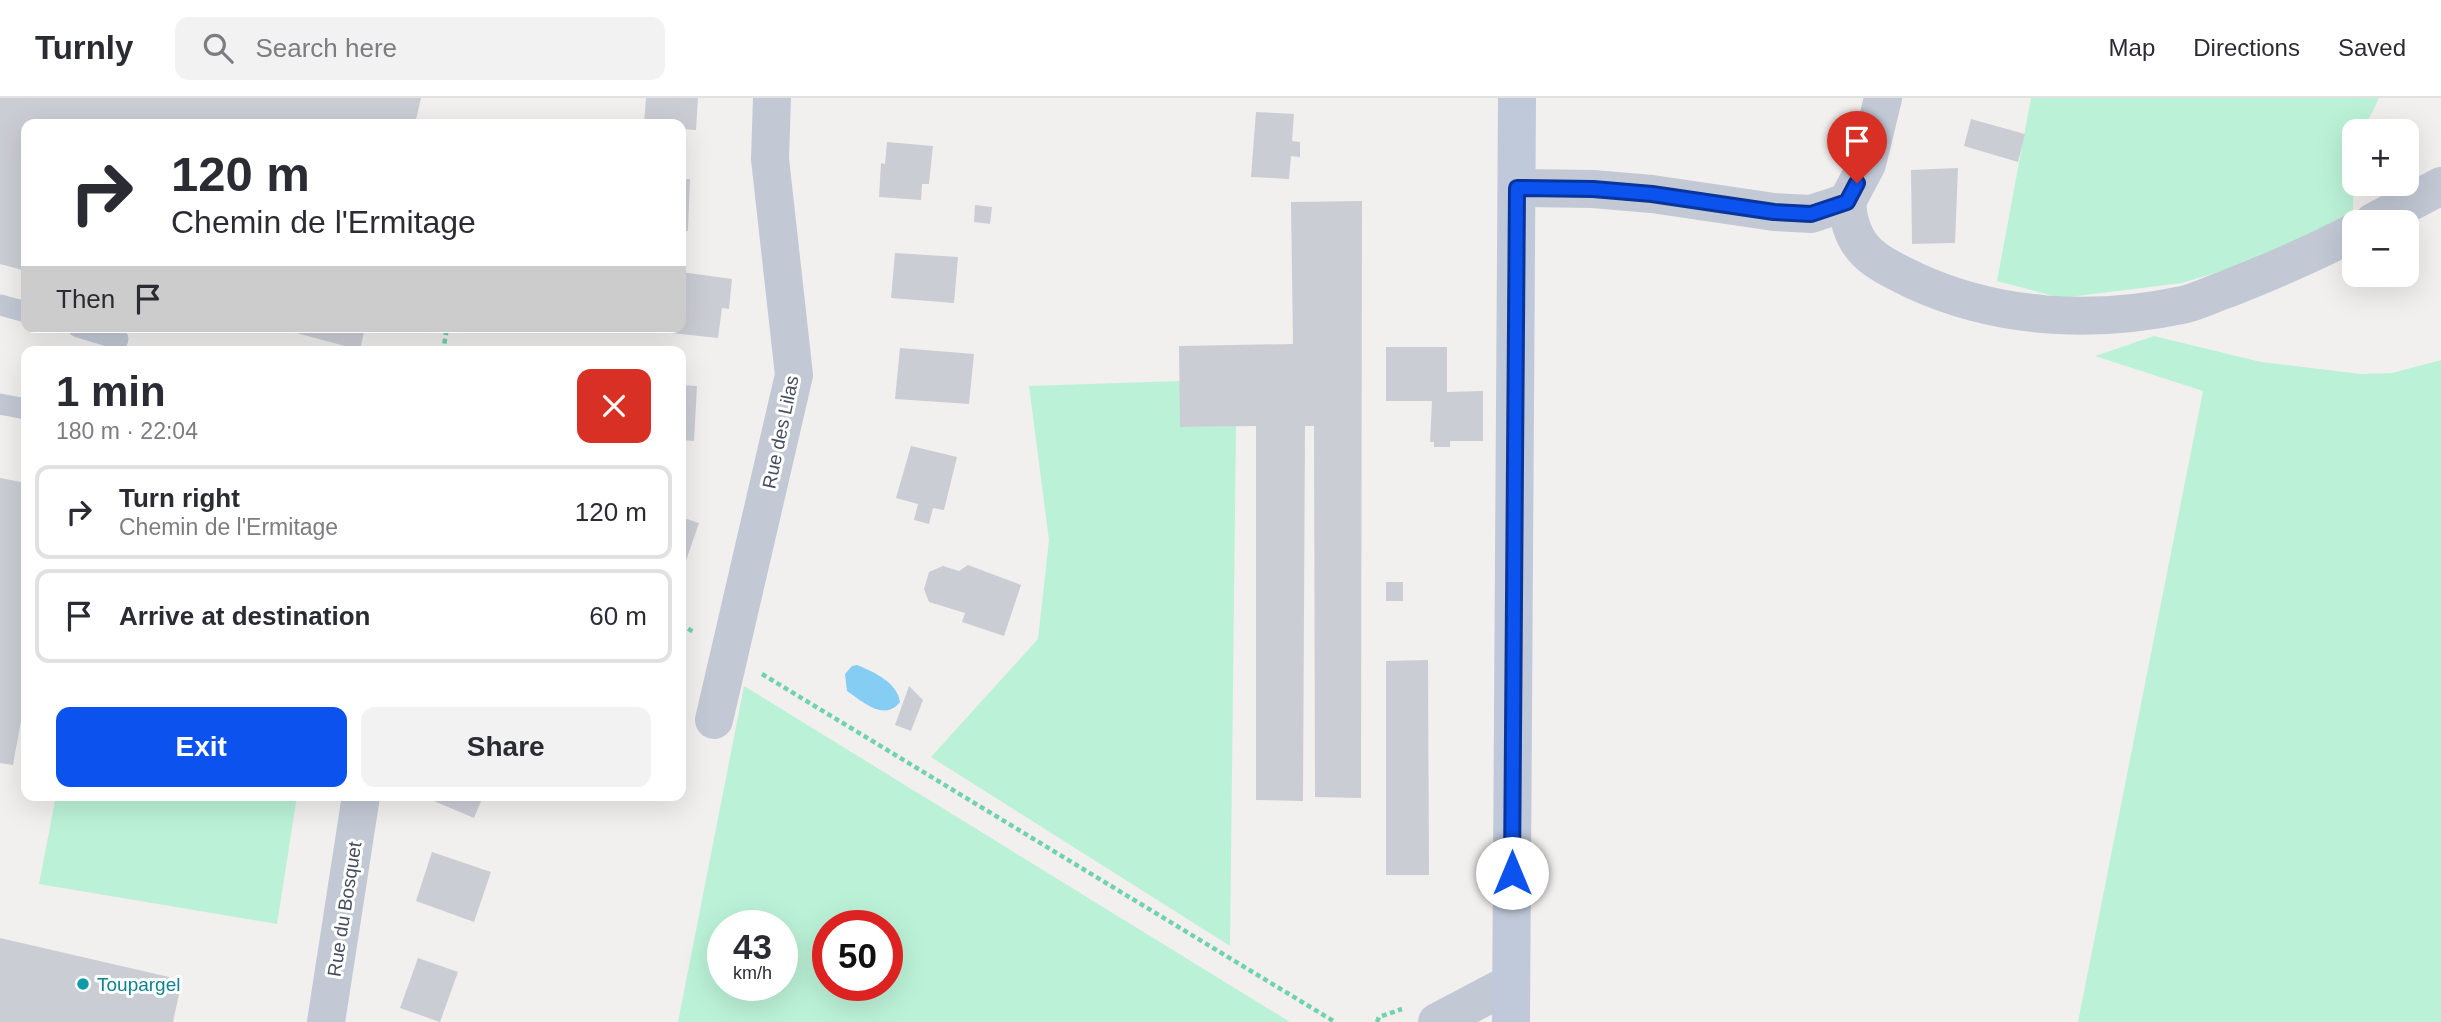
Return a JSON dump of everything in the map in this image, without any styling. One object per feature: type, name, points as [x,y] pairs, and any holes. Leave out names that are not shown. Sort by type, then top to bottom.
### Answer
[{"type":"main road","points":[[1511,1022],[1517,98]]},
{"type":"street","name":"Rue des Lilas","points":[[714,720],[794,375],[770,159],[772,98]]},
{"type":"street","points":[[1883,98],[1867,164],[1847,202],[1849,221],[1857,242],[1878,262],[1948,296],[1998,309],[2076,317],[2184,305],[2252,279],[2342,237]]},
{"type":"street","points":[[2396,210],[2441,186]]},
{"type":"street","points":[[1517,188],[1593,189],[1652,194],[1774,212],[1811,214],[1847,202]]},
{"type":"street","name":"Rue du Bosquet","points":[[327,1022],[360,801]]},
{"type":"street","points":[[1437,1022],[1511,983]]},
{"type":"lane","points":[[0,305],[21,311]]},
{"type":"lane","points":[[98,333],[118,339],[115,346]]},
{"type":"lane","points":[[0,404],[21,408]]},
{"type":"path","points":[[776,683],[1335,1022]]},
{"type":"green space","points":[[2031,98],[2379,98],[2369,119],[2342,119],[2342,196],[2353,196],[2353,210],[2342,210],[2342,217],[2265,258],[2182,283],[2061,298],[1997,281]]},
{"type":"green space","points":[[2154,336],[2261,362],[2361,374],[2392,373],[2441,360],[2441,1022],[2078,1022],[2203,391],[2095,356]]},
{"type":"green space","points":[[1180,381],[1181,427],[1236,426],[1230,946],[931,757],[1038,639],[1049,540],[1029,386]]},
{"type":"green space","points":[[744,686],[1290,1022],[678,1022]]},
{"type":"green space","points":[[55,801],[296,801],[277,924],[39,884]]},
{"type":"water","points":[[857,665],[878,675],[895,689],[900,702],[894,708],[874,708],[847,691],[845,674],[852,666]]},
{"type":"building","points":[[0,98],[421,98],[416,119],[21,119],[21,270],[0,264]]},
{"type":"building","points":[[646,98],[698,98],[696,130],[686,129],[686,119],[644,119]]},
{"type":"building","points":[[1256,112],[1294,114],[1292,141],[1300,142],[1300,157],[1291,156],[1289,179],[1251,177]]},
{"type":"building","points":[[1971,119],[2025,134],[2018,162],[1964,146]]},
{"type":"building","points":[[887,142],[933,146],[929,184],[922,184],[921,200],[879,197],[881,163],[885,164]]},
{"type":"building","points":[[1958,168],[1955,243],[1912,244],[1911,170]]},
{"type":"building","points":[[686,179],[690,179],[688,231]]},
{"type":"building","points":[[1362,201],[1361,798],[1315,797],[1314,426],[1305,426],[1303,801],[1256,800],[1256,426],[1180,427],[1179,346],[1293,344],[1291,202]]},
{"type":"building","points":[[975,205],[992,207],[990,224],[974,222]]},
{"type":"building","points":[[895,253],[958,257],[954,303],[891,298]]},
{"type":"building","points":[[686,273],[732,279],[729,309],[722,308],[718,338],[671,333],[686,333]]},
{"type":"building","points":[[296,333],[364,333],[361,346],[345,346]]},
{"type":"building","points":[[1386,347],[1447,347],[1447,392],[1483,391],[1483,441],[1450,441],[1450,447],[1434,447],[1434,442],[1430,442],[1432,401],[1386,401]]},
{"type":"building","points":[[900,348],[974,354],[969,404],[895,399]]},
{"type":"building","points":[[686,385],[697,386],[694,441],[686,440]]},
{"type":"building","points":[[911,446],[957,457],[944,510],[933,508],[929,524],[914,520],[918,504],[896,498]]},
{"type":"building","points":[[0,478],[21,482],[21,721],[13,765],[0,763]]},
{"type":"building","points":[[686,519],[699,523],[686,561]]},
{"type":"building","points":[[968,565],[1021,585],[1004,636],[962,622],[965,613],[929,602],[924,589],[929,572],[943,566],[959,571]]},
{"type":"building","points":[[1386,582],[1403,582],[1403,601],[1386,601]]},
{"type":"building","points":[[1428,660],[1429,875],[1386,875],[1386,661]]},
{"type":"building","points":[[909,686],[923,700],[911,731],[895,725]]},
{"type":"building","points":[[434,801],[481,801],[474,818]]},
{"type":"building","points":[[432,852],[491,872],[474,922],[416,901]]},
{"type":"building","name":"Toupargel","points":[[0,938],[169,977],[165,991],[179,994],[173,1022],[0,1022]]},
{"type":"building","points":[[418,958],[458,972],[440,1022],[400,1008]]},
{"type":"place","name":"Toupargel","points":[[83,984]]},
{"type":"route","points":[[1512,873],[1517,188],[1593,189],[1652,194],[1774,212],[1811,214],[1847,202],[1857,183]]}]
